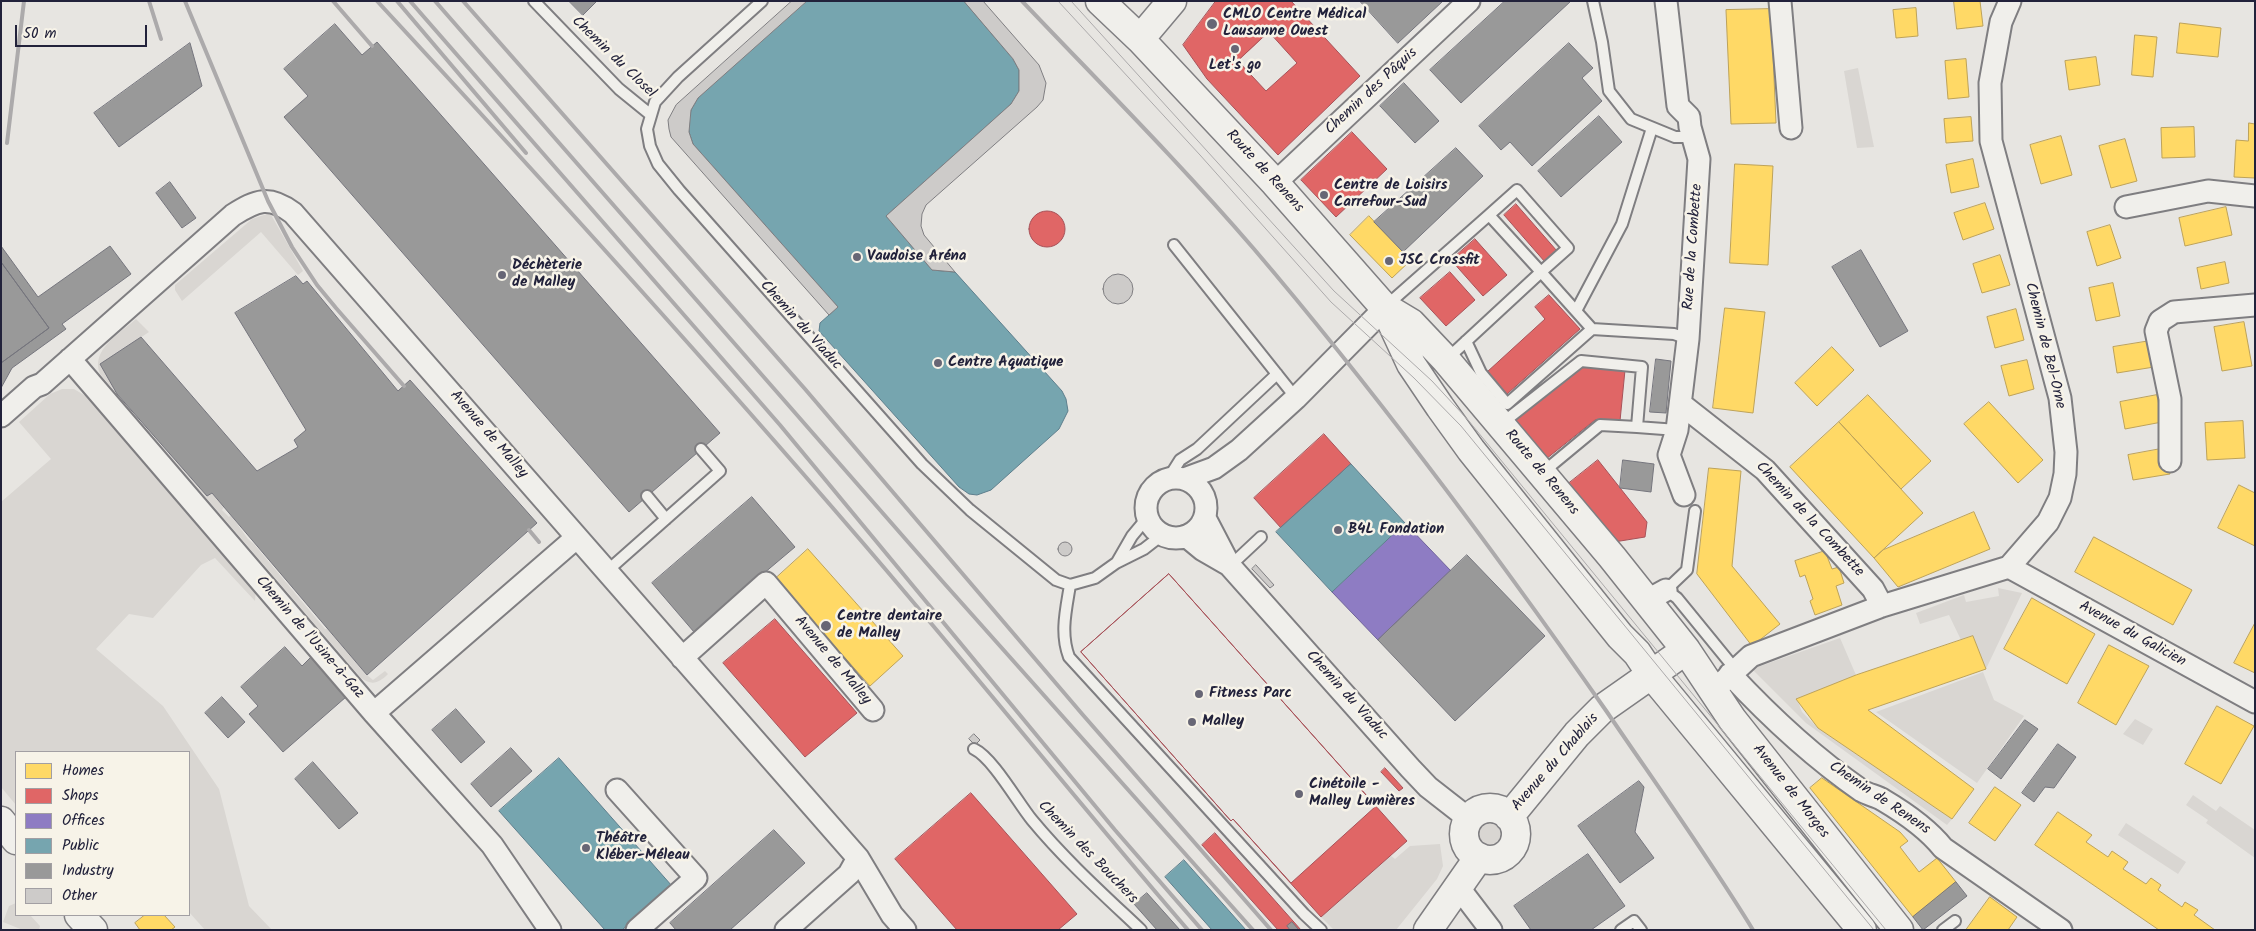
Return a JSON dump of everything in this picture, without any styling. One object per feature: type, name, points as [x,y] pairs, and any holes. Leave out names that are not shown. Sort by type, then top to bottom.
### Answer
[{"type":"main road","name":"Route de Renens","points":[[1100,1],[1140,39],[1275,183],[1385,308],[1412,364],[1466,443],[1620,636],[1637,653],[1651,674]]},
{"type":"main road","points":[[1140,39],[1172,1]]},
{"type":"main road","name":"Route de Renens","points":[[1385,308],[1411,323],[1446,360],[1542,474],[1656,596],[1686,650]]},
{"type":"main road","name":"Avenue du Chablais","points":[[1509,817],[1578,734],[1602,709],[1686,650]]},
{"type":"main road","name":"Avenue de Morges","points":[[1686,650],[1726,678],[1732,719],[1899,930]]},
{"type":"main road","name":"Avenue de Morges","points":[[1651,674],[1862,930]]},
{"type":"main road","points":[[1489,808],[1502,811],[1509,817],[1516,832],[1515,842],[1510,851],[1495,860],[1479,858],[1472,853],[1465,840],[1464,832],[1469,819],[1480,811],[1489,808]]},
{"type":"main road","points":[[1,821],[15,839]]},
{"type":"main road","points":[[1428,930],[1479,858]]},
{"type":"main road","points":[[81,916],[93,930]]},
{"type":"street","name":"Chemin des Pâquis","points":[[1275,183],[1470,1]]},
{"type":"street","name":"Rue de la Combette","points":[[1666,1],[1678,106],[1689,117],[1692,137],[1699,159],[1688,339],[1677,430],[1669,455],[1689,503]]},
{"type":"street","points":[[1780,1],[1791,128]]},
{"type":"street","name":"Chemin de Bel-Orne","points":[[2009,567],[2048,522],[2060,498],[2065,474],[2066,452],[2060,398],[1991,141],[1990,83],[2001,22],[2010,1]]},
{"type":"street","points":[[2126,207],[2208,191],[2255,196]]},
{"type":"street","name":"Avenue de Malley","points":[[70,360],[233,215],[252,203],[268,200],[276,202],[293,213],[437,375],[576,538],[858,858],[892,915],[905,930]]},
{"type":"street","points":[[2170,461],[2170,398],[2156,331],[2160,321],[2174,312],[2255,306]]},
{"type":"street","points":[[1214,468],[1205,508],[1194,532],[1186,536],[1170,538],[1156,530],[1148,518],[1146,510],[1149,494],[1154,487],[1214,468],[1239,450],[1296,398],[1385,308]]},
{"type":"street","points":[[1,416],[70,360]]},
{"type":"street","name":"Chemin de l'Usine-à-Gaz","points":[[70,360],[374,713],[576,538]]},
{"type":"street","name":"Chemin de la Combette","points":[[1681,404],[1765,470],[1873,589],[1882,606]]},
{"type":"street","points":[[1176,479],[1193,483],[1205,508]]},
{"type":"street","name":"Chemin du Viaduc","points":[[1205,508],[1230,566]]},
{"type":"street","name":"Chemin du Viaduc","points":[[1186,536],[1203,550],[1230,566],[1422,781],[1469,819]]},
{"type":"street","points":[[1726,678],[1751,656],[1882,606],[2009,567]]},
{"type":"street","name":"Avenue du Galicien","points":[[2009,567],[2255,702]]},
{"type":"street","name":"Avenue de Malley","points":[[682,658],[766,583],[873,710]]},
{"type":"street","name":"Chemin de Renens","points":[[1726,678],[1800,743],[1864,792],[1882,800],[1931,833],[1943,848],[2061,930]]},
{"type":"street","points":[[374,713],[492,845],[550,930]]},
{"type":"street","points":[[617,790],[696,878],[637,930]]},
{"type":"street","points":[[786,930],[849,874],[858,858]]},
{"type":"street","points":[[1459,888],[1491,930]]},
{"type":"lane","name":"Chemin du Closel","points":[[534,1],[619,88],[651,115]]},
{"type":"lane","name":"Chemin du Viaduc","points":[[762,1],[664,90],[655,102],[647,129],[650,146],[658,164],[916,457],[970,510],[1056,580],[1070,585]]},
{"type":"lane","points":[[1593,1],[1602,42],[1609,91],[1631,119],[1675,137],[1692,137]]},
{"type":"lane","points":[[1576,311],[1622,224],[1652,128]]},
{"type":"lane","points":[[1385,308],[1517,190],[1568,248],[1446,360]]},
{"type":"lane","points":[[1489,215],[1592,329],[1674,334],[1688,339]]},
{"type":"lane","points":[[1174,245],[1296,398]]},
{"type":"lane","points":[[1466,341],[1481,373],[1507,404],[1592,329]]},
{"type":"lane","points":[[1500,424],[1580,361],[1642,367],[1637,427]]},
{"type":"lane","points":[[1176,479],[1180,460],[1197,450],[1276,374]]},
{"type":"lane","points":[[1542,474],[1600,425],[1677,430]]},
{"type":"lane","points":[[606,572],[720,470],[701,450]]},
{"type":"lane","points":[[647,496],[666,519]]},
{"type":"lane","points":[[1656,596],[1687,570],[1689,503]]},
{"type":"lane","points":[[1116,563],[1132,536],[1148,518]]},
{"type":"lane","points":[[1162,534],[1144,549],[1116,563],[1095,578],[1070,585],[1063,627],[1064,643],[1069,657],[1304,914],[1321,930]]},
{"type":"lane","points":[[1230,566],[1261,537]]},
{"type":"lane","name":"Chemin de Renens","points":[[1656,596],[1677,598],[1726,678]]},
{"type":"lane","name":"Chemin des Bouchers","points":[[974,749],[979,752],[999,775],[1033,820],[1093,884],[1141,930]]},
{"type":"lane","points":[[1943,930],[1955,920]]},
{"type":"lane","points":[[1621,930],[1634,921],[1641,930]]},
{"type":"shaded area","points":[[1858,68],[1874,147],[1857,148],[1844,71]]},
{"type":"shaded area","points":[[270,213],[303,271],[298,275],[261,232],[182,301],[175,290],[175,285],[252,219]]},
{"type":"shaded area","points":[[136,319],[149,332],[101,364],[117,393],[100,374],[99,357],[108,343]]},
{"type":"shaded area","points":[[62,389],[74,389],[89,398],[92,396],[256,588],[255,601],[215,558],[201,565],[153,618],[129,614],[96,649],[163,706],[219,789],[249,906],[272,930],[205,930],[190,913],[190,751],[15,751],[15,804],[1,787],[1,502],[51,459],[19,422],[50,394]]},
{"type":"shaded area","points":[[123,401],[207,496],[212,493],[224,507],[222,510],[229,517],[231,515],[248,539],[367,675],[373,680],[385,671],[388,674],[382,680],[372,683],[361,678]]},
{"type":"shaded area","points":[[1998,588],[2022,593],[1986,669],[1973,636],[1961,640],[1949,615],[1920,624],[1916,613],[1964,595],[1966,602],[1999,596]]},
{"type":"shaded area","points":[[1840,638],[1856,675],[1797,699],[1802,712],[1818,728],[1952,819],[1947,825],[1806,723],[1752,669]]},
{"type":"shaded area","points":[[1983,672],[1994,700],[2024,716],[1977,783],[1876,712]]},
{"type":"shaded area","points":[[2135,719],[2153,729],[2143,745],[2123,734]]},
{"type":"shaded area","points":[[2193,795],[2216,811],[2220,806],[2255,830],[2255,858],[2206,823],[2208,820],[2186,805]]},
{"type":"shaded area","points":[[1488,819],[1497,823],[1501,832],[1497,841],[1488,845],[1479,841],[1475,832],[1479,823]]},
{"type":"shaded area","points":[[2126,823],[2186,862],[2178,874],[2118,835]]},
{"type":"shaded area","points":[[1440,844],[1443,866],[1437,879],[1396,930],[1334,930],[1321,917],[1390,855],[1395,859],[1410,846]]},
{"type":"shaded area","points":[[15,903],[15,916],[31,916],[40,926],[39,930],[23,930],[3,922],[9,906]]},
{"type":"building: Homes","points":[[1954,1],[1980,1],[1983,26],[1957,29]]},
{"type":"building: Homes","points":[[1916,8],[1918,36],[1896,38],[1893,10]]},
{"type":"building: Homes","points":[[1771,9],[1776,123],[1731,124],[1726,10]]},
{"type":"building: Homes","points":[[2180,23],[2221,28],[2218,57],[2177,53]]},
{"type":"building: Homes","points":[[2135,35],[2157,37],[2153,77],[2132,75]]},
{"type":"building: Homes","points":[[2096,57],[2100,85],[2069,90],[2065,61]]},
{"type":"building: Homes","points":[[1966,59],[1969,97],[1948,99],[1945,61]]},
{"type":"building: Homes","points":[[1971,117],[1973,141],[1946,143],[1944,119]]},
{"type":"building: Homes","points":[[2249,123],[2255,124],[2255,178],[2234,177],[2236,140],[2248,141]]},
{"type":"building: Homes","points":[[2194,127],[2195,157],[2162,158],[2161,128]]},
{"type":"building: Homes","points":[[2061,136],[2072,175],[2041,184],[2030,145]]},
{"type":"building: Homes","points":[[2125,139],[2137,181],[2111,188],[2099,146]]},
{"type":"building: Homes","points":[[1973,159],[1979,187],[1951,193],[1946,165]]},
{"type":"building: Homes","points":[[1735,164],[1773,166],[1768,265],[1730,263]]},
{"type":"building: Homes","points":[[1985,203],[1994,229],[1963,240],[1954,213]]},
{"type":"building: Homes","points":[[2226,207],[2232,235],[2185,246],[2179,218]]},
{"type":"building: Homes","points":[[1369,216],[1411,260],[1392,278],[1350,235]]},
{"type":"building: Homes","points":[[2110,225],[2121,258],[2097,266],[2087,232]]},
{"type":"building: Homes","points":[[2000,255],[2010,285],[1982,293],[1973,264]]},
{"type":"building: Homes","points":[[2225,262],[2229,283],[2201,289],[2197,268]]},
{"type":"building: Homes","points":[[2113,283],[2120,316],[2096,321],[2089,288]]},
{"type":"building: Homes","points":[[1725,308],[1765,312],[1753,413],[1713,408]]},
{"type":"building: Homes","points":[[2016,309],[2024,340],[1995,348],[1987,317]]},
{"type":"building: Homes","points":[[2244,322],[2252,366],[2222,371],[2214,327]]},
{"type":"building: Homes","points":[[2150,341],[2154,367],[2117,373],[2113,347]]},
{"type":"building: Homes","points":[[1832,347],[1854,370],[1817,406],[1795,383]]},
{"type":"building: Homes","points":[[2027,360],[2034,389],[2009,396],[2001,366]]},
{"type":"building: Homes","points":[[1868,395],[1931,461],[1901,489],[1839,422]]},
{"type":"building: Homes","points":[[2157,395],[2162,422],[2125,429],[2120,402]]},
{"type":"building: Homes","points":[[1989,402],[2043,460],[2018,483],[1964,424]]},
{"type":"building: Homes","points":[[2243,421],[2245,458],[2207,460],[2205,423]]},
{"type":"building: Homes","points":[[1839,422],[1923,513],[1874,558],[1790,467]]},
{"type":"building: Homes","points":[[2166,448],[2170,474],[2133,480],[2128,455]]},
{"type":"building: Homes","points":[[1709,468],[1741,471],[1732,566],[1780,624],[1752,646],[1697,574]]},
{"type":"building: Homes","points":[[2239,485],[2255,493],[2255,546],[2218,528]]},
{"type":"building: Homes","points":[[1974,512],[1990,549],[1898,587],[1874,558],[1883,550]]},
{"type":"building: Homes","points":[[2094,537],[2192,590],[2173,625],[2075,572]]},
{"type":"building: Homes","points":[[808,549],[903,656],[870,686],[775,579]]},
{"type":"building: Homes","points":[[1825,551],[1832,569],[1839,567],[1844,583],[1836,586],[1842,605],[1815,615],[1810,601],[1813,599],[1805,575],[1800,577],[1795,561]]},
{"type":"building: Homes","points":[[2032,598],[2095,634],[2067,684],[2004,649]]},
{"type":"building: Homes","points":[[2255,623],[2255,673],[2234,663]]},
{"type":"building: Homes","points":[[1973,636],[1986,669],[1868,710],[1974,789],[1952,819],[1818,728],[1796,699],[1856,675]]},
{"type":"building: Homes","points":[[2109,645],[2149,666],[2116,725],[2078,703]]},
{"type":"building: Homes","points":[[2217,706],[2254,726],[2221,784],[2185,764]]},
{"type":"building: Homes","points":[[1822,778],[1900,832],[1908,841],[1900,847],[1919,872],[1937,858],[1956,882],[1913,917],[1810,788]]},
{"type":"building: Homes","points":[[1995,787],[2021,805],[1995,841],[1969,823]]},
{"type":"building: Homes","points":[[2058,812],[2092,835],[2086,842],[2108,857],[2112,851],[2128,862],[2123,869],[2146,884],[2151,878],[2161,885],[2158,890],[2182,907],[2185,902],[2198,910],[2194,915],[2215,930],[2159,930],[2035,845]]},
{"type":"building: Homes","points":[[1990,897],[2017,917],[2008,930],[1966,930]]},
{"type":"building: Homes","points":[[144,916],[165,916],[175,927],[171,930],[140,930],[135,923]]},
{"type":"building: Shops","points":[[1216,1],[1291,1],[1360,76],[1278,155],[1207,79],[1183,45]],"holes":[[[1269,32],[1297,63],[1266,91],[1238,61]]]},
{"type":"building: Shops","points":[[1352,132],[1387,169],[1336,217],[1301,180]]},
{"type":"building: Shops","points":[[1516,204],[1557,251],[1545,262],[1504,215]]},
{"type":"building: Shops","points":[[1047,211],[1059,217],[1065,229],[1059,241],[1047,247],[1035,241],[1029,229],[1035,217]]},
{"type":"building: Shops","points":[[1475,239],[1507,275],[1483,296],[1451,260]]},
{"type":"building: Shops","points":[[1450,272],[1475,300],[1446,326],[1420,298]]},
{"type":"building: Shops","points":[[1549,295],[1580,329],[1507,394],[1487,372],[1545,319],[1535,307]]},
{"type":"building: Shops","points":[[1583,366],[1625,370],[1620,421],[1595,420],[1546,459],[1515,421]]},
{"type":"building: Shops","points":[[1324,434],[1351,464],[1281,528],[1254,498]]},
{"type":"building: Shops","points":[[1598,460],[1647,522],[1645,537],[1614,542],[1568,484]]},
{"type":"building: Shops","points":[[1169,574],[1407,841],[1321,917],[1233,819],[1231,821],[1081,652]]},
{"type":"building: Shops","points":[[1169,574],[1376,806],[1291,883],[1233,819],[1231,821],[1081,652]]},
{"type":"building: Shops","points":[[775,619],[857,713],[805,757],[723,663]]},
{"type":"building: Shops","points":[[1385,768],[1403,788],[1399,791],[1381,772]]},
{"type":"building: Shops","points":[[971,793],[1077,914],[1058,930],[957,930],[895,859]]},
{"type":"building: Shops","points":[[1215,833],[1301,930],[1278,930],[1202,845]]},
{"type":"building: Offices","points":[[1405,523],[1451,571],[1378,640],[1332,592]]},
{"type":"building: Public","name":"Vaudoise Aréna","points":[[807,1],[964,1],[1013,59],[1019,70],[1019,91],[1011,104],[886,216],[932,270],[955,272],[1062,391],[1066,399],[1068,411],[1059,429],[991,490],[977,495],[969,494],[959,487],[819,331],[820,323],[838,307],[693,144],[689,132],[689,121],[691,110],[698,98]]},
{"type":"building: Public","name":"B4L Fondation","points":[[1351,464],[1405,523],[1332,592],[1276,532]]},
{"type":"building: Public","name":"Théâtre Kléber-Méleau","points":[[559,758],[672,886],[622,930],[605,930],[499,811]]},
{"type":"building: Public","points":[[1184,860],[1246,930],[1212,930],[1165,877]]},
{"type":"building: Industry","points":[[569,1],[597,1],[583,15]]},
{"type":"building: Industry","points":[[1360,1],[1443,1],[1398,43]]},
{"type":"building: Industry","points":[[1505,1],[1571,1],[1461,103],[1430,70]]},
{"type":"building: Industry","name":"Déchèterie de Malley","points":[[335,24],[362,55],[377,42],[720,433],[629,512],[284,117],[308,96],[284,69]]},
{"type":"building: Industry","points":[[190,43],[202,86],[119,147],[94,113]]},
{"type":"building: Industry","points":[[1569,43],[1593,68],[1582,78],[1602,101],[1532,166],[1510,142],[1501,150],[1479,126]]},
{"type":"building: Industry","points":[[1404,83],[1439,121],[1415,143],[1380,106]]},
{"type":"building: Industry","points":[[1599,116],[1622,142],[1561,197],[1538,171]]},
{"type":"building: Industry","points":[[1456,148],[1483,176],[1403,252],[1374,222]]},
{"type":"building: Industry","points":[[170,182],[196,218],[182,228],[156,193]]},
{"type":"building: Industry","points":[[1,246],[38,297],[110,246],[131,274],[62,324],[66,329],[12,368],[1,388],[1,363],[49,328],[1,262]]},
{"type":"building: Industry","points":[[1861,250],[1908,331],[1880,347],[1832,267]]},
{"type":"building: Industry","points":[[1,262],[49,328],[1,363]]},
{"type":"building: Industry","points":[[296,276],[303,284],[307,281],[398,391],[410,380],[537,523],[367,675],[212,493],[207,496],[117,394],[100,364],[141,337],[257,471],[298,447],[294,440],[306,430],[235,313]]},
{"type":"building: Industry","points":[[1656,359],[1671,361],[1666,413],[1650,412]]},
{"type":"building: Industry","points":[[1623,460],[1654,464],[1651,492],[1620,488]]},
{"type":"building: Industry","points":[[752,497],[795,547],[694,632],[652,583]]},
{"type":"building: Industry","points":[[1467,555],[1545,636],[1455,721],[1378,640]]},
{"type":"building: Industry","points":[[285,647],[302,666],[311,657],[346,697],[283,752],[249,714],[258,706],[241,687]]},
{"type":"building: Industry","points":[[222,697],[245,722],[228,738],[205,713]]},
{"type":"building: Industry","points":[[456,709],[485,742],[461,763],[432,730]]},
{"type":"building: Industry","points":[[2025,720],[2038,729],[2001,779],[1988,769]]},
{"type":"building: Industry","points":[[2058,744],[2076,757],[2054,788],[2045,787],[2034,802],[2022,793]]},
{"type":"building: Industry","points":[[511,748],[532,771],[491,807],[471,784]]},
{"type":"building: Industry","points":[[313,762],[358,813],[339,829],[295,779]]},
{"type":"building: Industry","points":[[1639,781],[1644,787],[1635,832],[1654,858],[1620,883],[1578,826]]},
{"type":"building: Industry","points":[[774,830],[805,863],[730,930],[676,930],[670,923]]},
{"type":"building: Industry","points":[[1588,854],[1625,906],[1591,930],[1531,930],[1514,906]]},
{"type":"building: Industry","points":[[1956,882],[1967,896],[1923,930],[1913,917]]},
{"type":"building: Industry","points":[[1147,893],[1180,930],[1157,930],[1134,904]]},
{"type":"building: Industry","points":[[1292,922],[1299,930],[1290,930],[1287,926]]},
{"type":"building: Other","points":[[792,1],[807,1],[698,98],[691,110],[689,132],[693,144],[838,307],[829,315],[671,137],[669,129],[668,120],[676,105]]},
{"type":"building: Other","points":[[964,1],[983,1],[1039,65],[1046,83],[1043,100],[1037,107],[926,205],[922,214],[921,226],[924,235],[955,272],[932,270],[886,216],[1011,104],[1019,91],[1019,70],[1013,59]]},
{"type":"building: Other","points":[[1118,274],[1128,279],[1133,289],[1128,299],[1118,304],[1108,299],[1103,289],[1108,279]]},
{"type":"building: Other","points":[[1065,542],[1070,544],[1072,549],[1070,554],[1065,556],[1060,554],[1058,549],[1060,544]]},
{"type":"building: Other","points":[[1256,565],[1274,585],[1270,588],[1252,569]]},
{"type":"building: Other","points":[[974,734],[980,740],[975,745],[969,739]]},
{"type":"tram line","points":[[1058,1],[1200,155],[1331,302],[1414,378],[1461,426],[1874,930]]},
{"type":"tram line","points":[[1071,1],[1334,291],[1432,381],[1468,420],[1886,930]]},
{"type":"railway","points":[[7,143],[24,1]]},
{"type":"railway","points":[[149,1],[161,39]]},
{"type":"railway","points":[[185,1],[268,201],[292,247],[317,285],[404,386]]},
{"type":"railway","points":[[333,1],[372,46]]},
{"type":"railway","points":[[377,1],[620,267],[798,468],[899,585],[1188,930]]},
{"type":"railway","points":[[397,1],[526,153]]},
{"type":"railway","points":[[410,1],[780,425],[1115,830],[1202,930]]},
{"type":"railway","points":[[435,1],[943,582],[1253,930]]},
{"type":"railway","points":[[463,1],[805,389],[1083,715],[1271,930]]},
{"type":"railway","points":[[1022,1],[1198,185],[1347,361],[1436,476],[1565,653],[1718,874],[1753,930]]},
{"type":"railway","points":[[529,530],[539,542]]},
{"type":"place","name":"CMLO Centre Médical Lausanne Ouest","points":[[1212,24]]},
{"type":"place","name":"Let's go","points":[[1235,49]]},
{"type":"place","name":"Centre de Loisirs Carrefour-Sud","points":[[1324,195]]},
{"type":"place","name":"Vaudoise Aréna","points":[[857,257]]},
{"type":"place","name":"JSC Crossfit","points":[[1389,261]]},
{"type":"place","name":"Déchèterie de Malley","points":[[502,275]]},
{"type":"place","name":"Centre Aquatique","points":[[938,363]]},
{"type":"place","name":"B4L Fondation","points":[[1338,530]]},
{"type":"place","name":"Centre dentaire de Malley","points":[[826,626]]},
{"type":"place","name":"Fitness Parc","points":[[1199,694]]},
{"type":"place","name":"Malley","points":[[1192,722]]},
{"type":"place","name":"Cinétoile - Malley Lumières","points":[[1299,794]]},
{"type":"place","name":"Théâtre Kléber-Méleau","points":[[586,848]]}]
